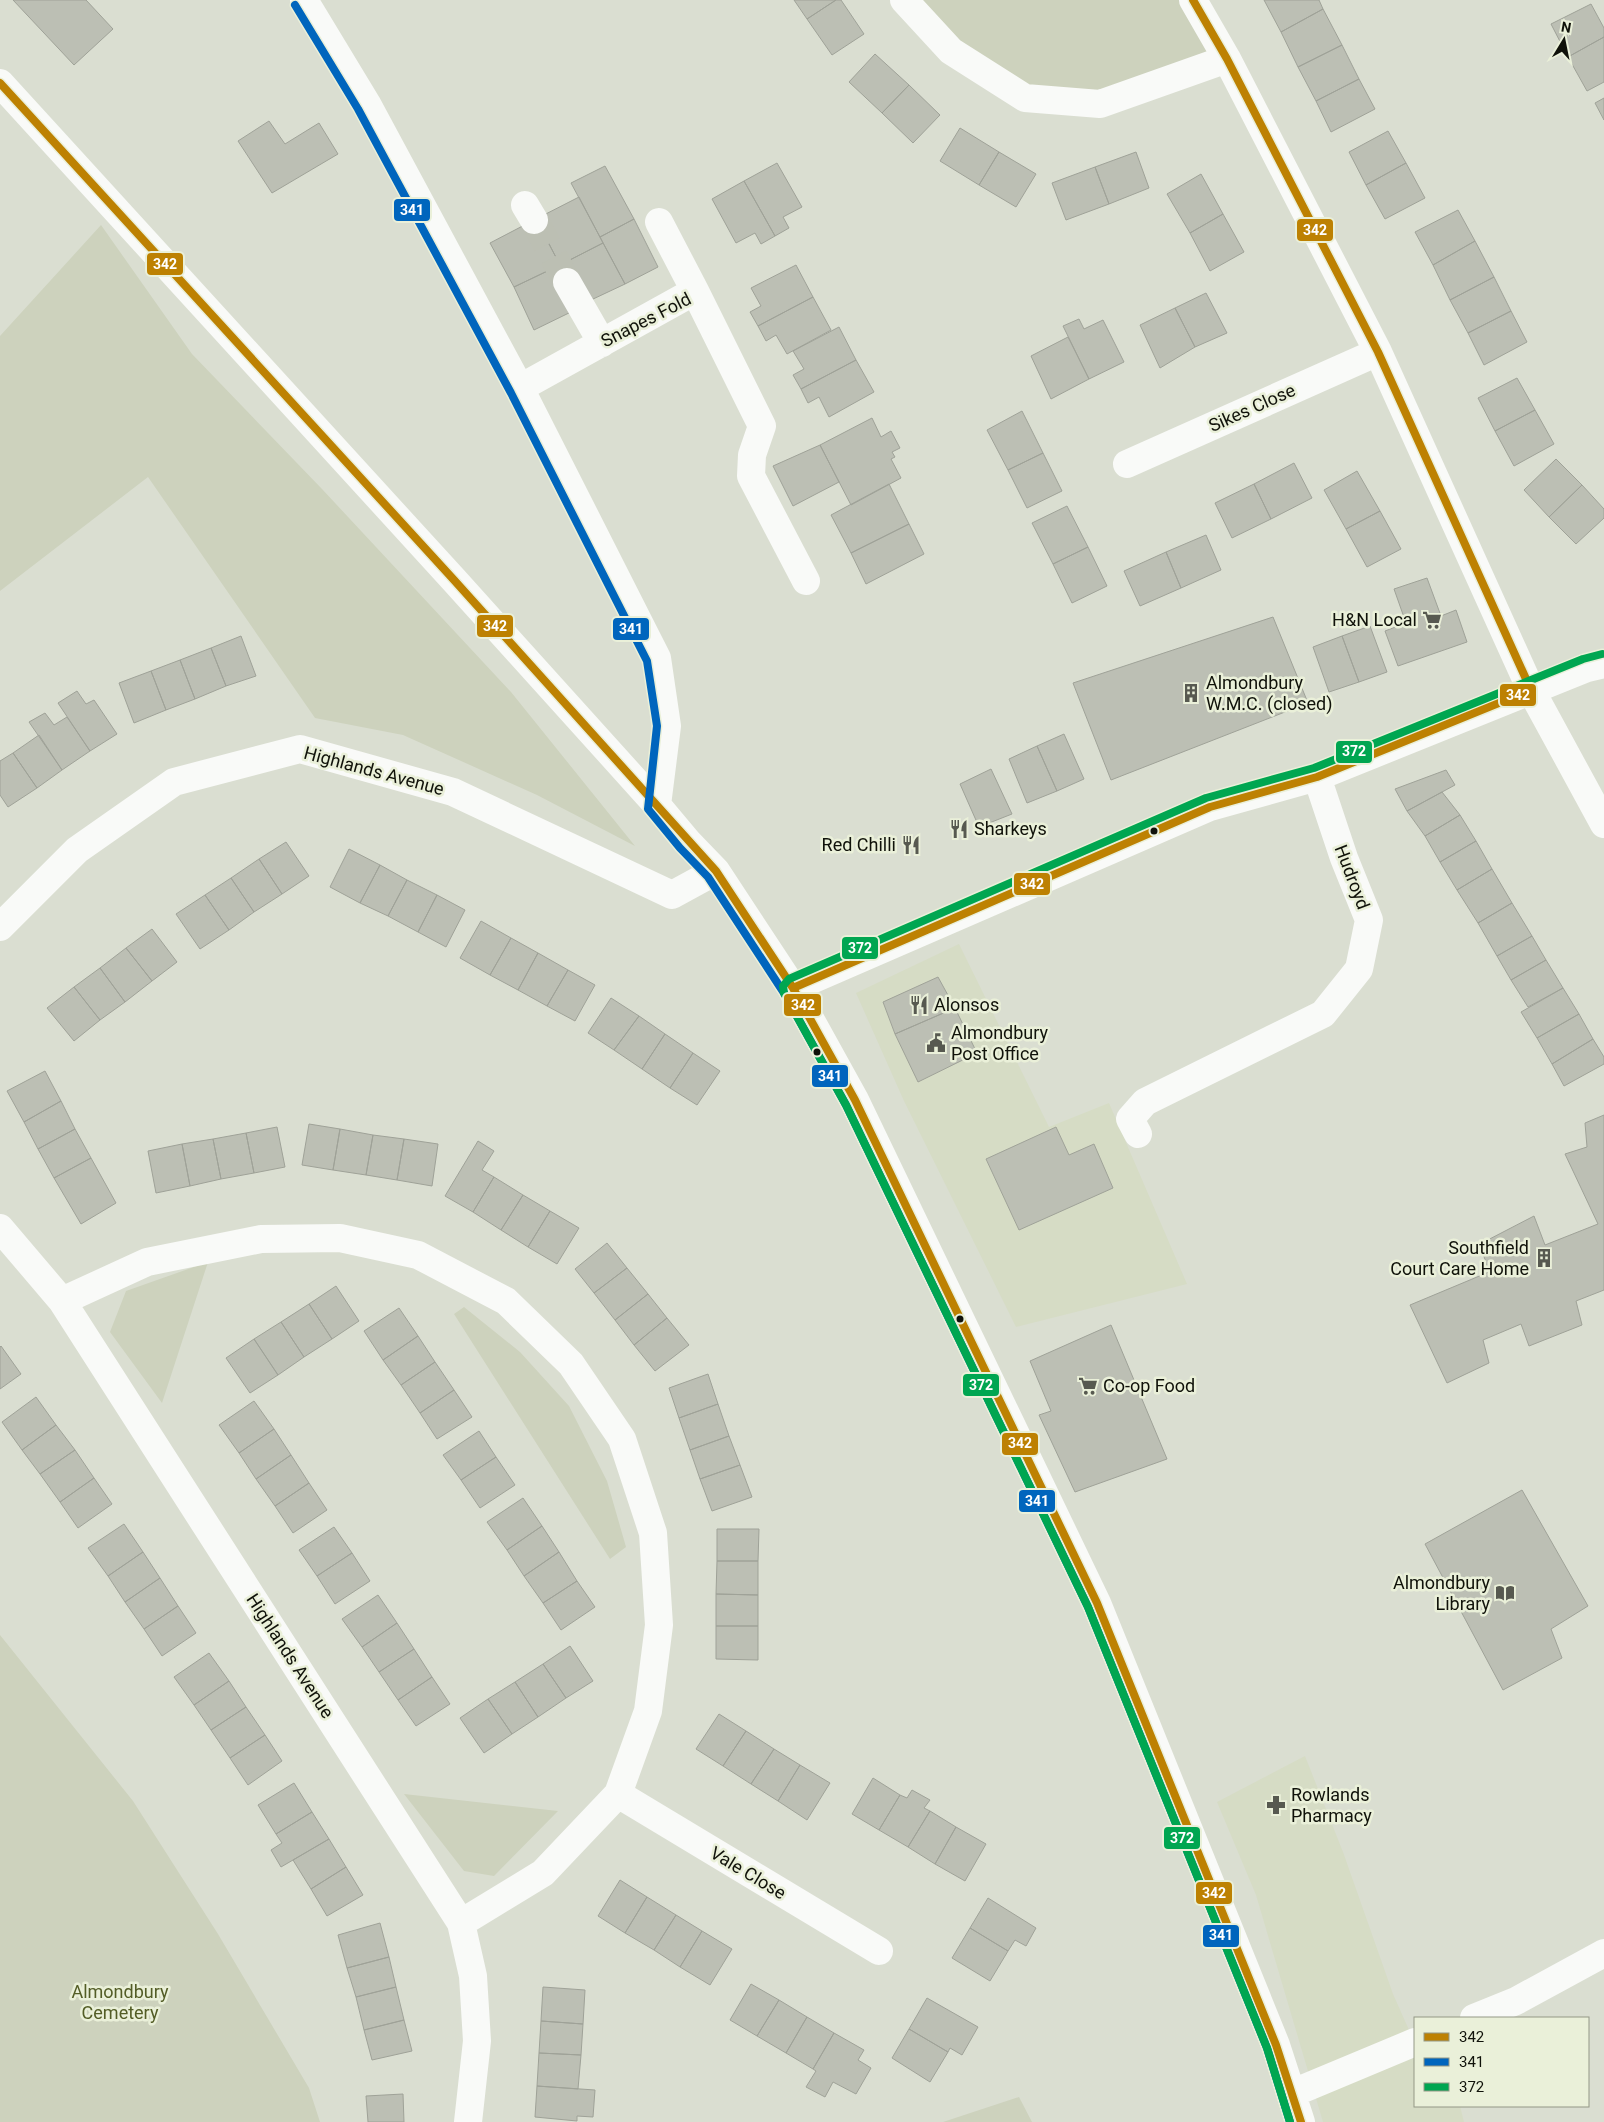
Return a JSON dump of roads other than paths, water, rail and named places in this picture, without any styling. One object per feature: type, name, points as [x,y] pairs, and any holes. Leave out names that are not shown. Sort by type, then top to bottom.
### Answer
[{"type":"street","points":[[304,0],[367,104],[520,388],[657,658],[666,726],[657,805]]},
{"type":"street","points":[[904,0],[951,51],[1025,98],[1100,104],[1227,59]]},
{"type":"street","points":[[1193,0],[1227,59],[1378,352],[1531,690],[1604,824]]},
{"type":"street","points":[[0,84],[454,580],[716,871],[793,988],[855,1100],[1097,1603],[1273,2037],[1301,2122]]},
{"type":"street","points":[[659,222],[695,291]]},
{"type":"street","points":[[567,282],[602,342]]},
{"type":"street","name":"Snapes Fold","points":[[520,388],[695,291],[762,426],[752,455],[751,476],[806,581]]},
{"type":"street","name":"Sikes Close","points":[[1127,464],[1378,352]]},
{"type":"street","points":[[793,988],[1210,807],[1317,777],[1586,668],[1604,664]]},
{"type":"street","name":"Highlands Avenue","points":[[0,927],[77,850],[174,782],[300,749],[453,792],[672,895],[716,871]]},
{"type":"street","name":"Hudroyd","points":[[1138,1134],[1130,1119],[1145,1102],[1323,1014],[1359,969],[1369,920],[1344,858],[1317,777]]},
{"type":"street","name":"Highlands Avenue","points":[[0,1228],[62,1301],[461,1923],[473,1976],[477,2041],[468,2122]]},
{"type":"street","points":[[62,1301],[147,1262],[261,1239],[340,1238],[418,1255],[506,1301],[571,1364],[622,1439],[652,1533],[659,1625],[648,1711],[618,1794],[543,1873],[461,1923]]},
{"type":"street","name":"Vale Close","points":[[618,1794],[879,1951]]},
{"type":"street","points":[[1476,2017],[1516,2001],[1604,1953]]},
{"type":"street","points":[[1293,2093],[1414,2042]]},
{"type":"tunnel","points":[[534,220],[567,282]]},
{"type":"place","name":"H&N Local","points":[[1432,620]]},
{"type":"place","name":"Almondbury W.M.C. (closed)","points":[[1191,693]]},
{"type":"place","name":"Sharkeys","points":[[959,829]]},
{"type":"place","name":"Red Chilli","points":[[911,845]]},
{"type":"place","name":"Alonsos","points":[[919,1005]]},
{"type":"place","name":"Almondbury Post Office","points":[[936,1043]]},
{"type":"place","name":"Southfield Court Care Home","points":[[1544,1258]]},
{"type":"place","name":"Co-op Food","points":[[1088,1386]]},
{"type":"place","name":"Almondbury Library","points":[[1505,1593]]},
{"type":"place","name":"Rowlands Pharmacy","points":[[1276,1805]]},
{"type":"park label","name":"Almondbury Cemetery","points":[[120,2002]]}]
